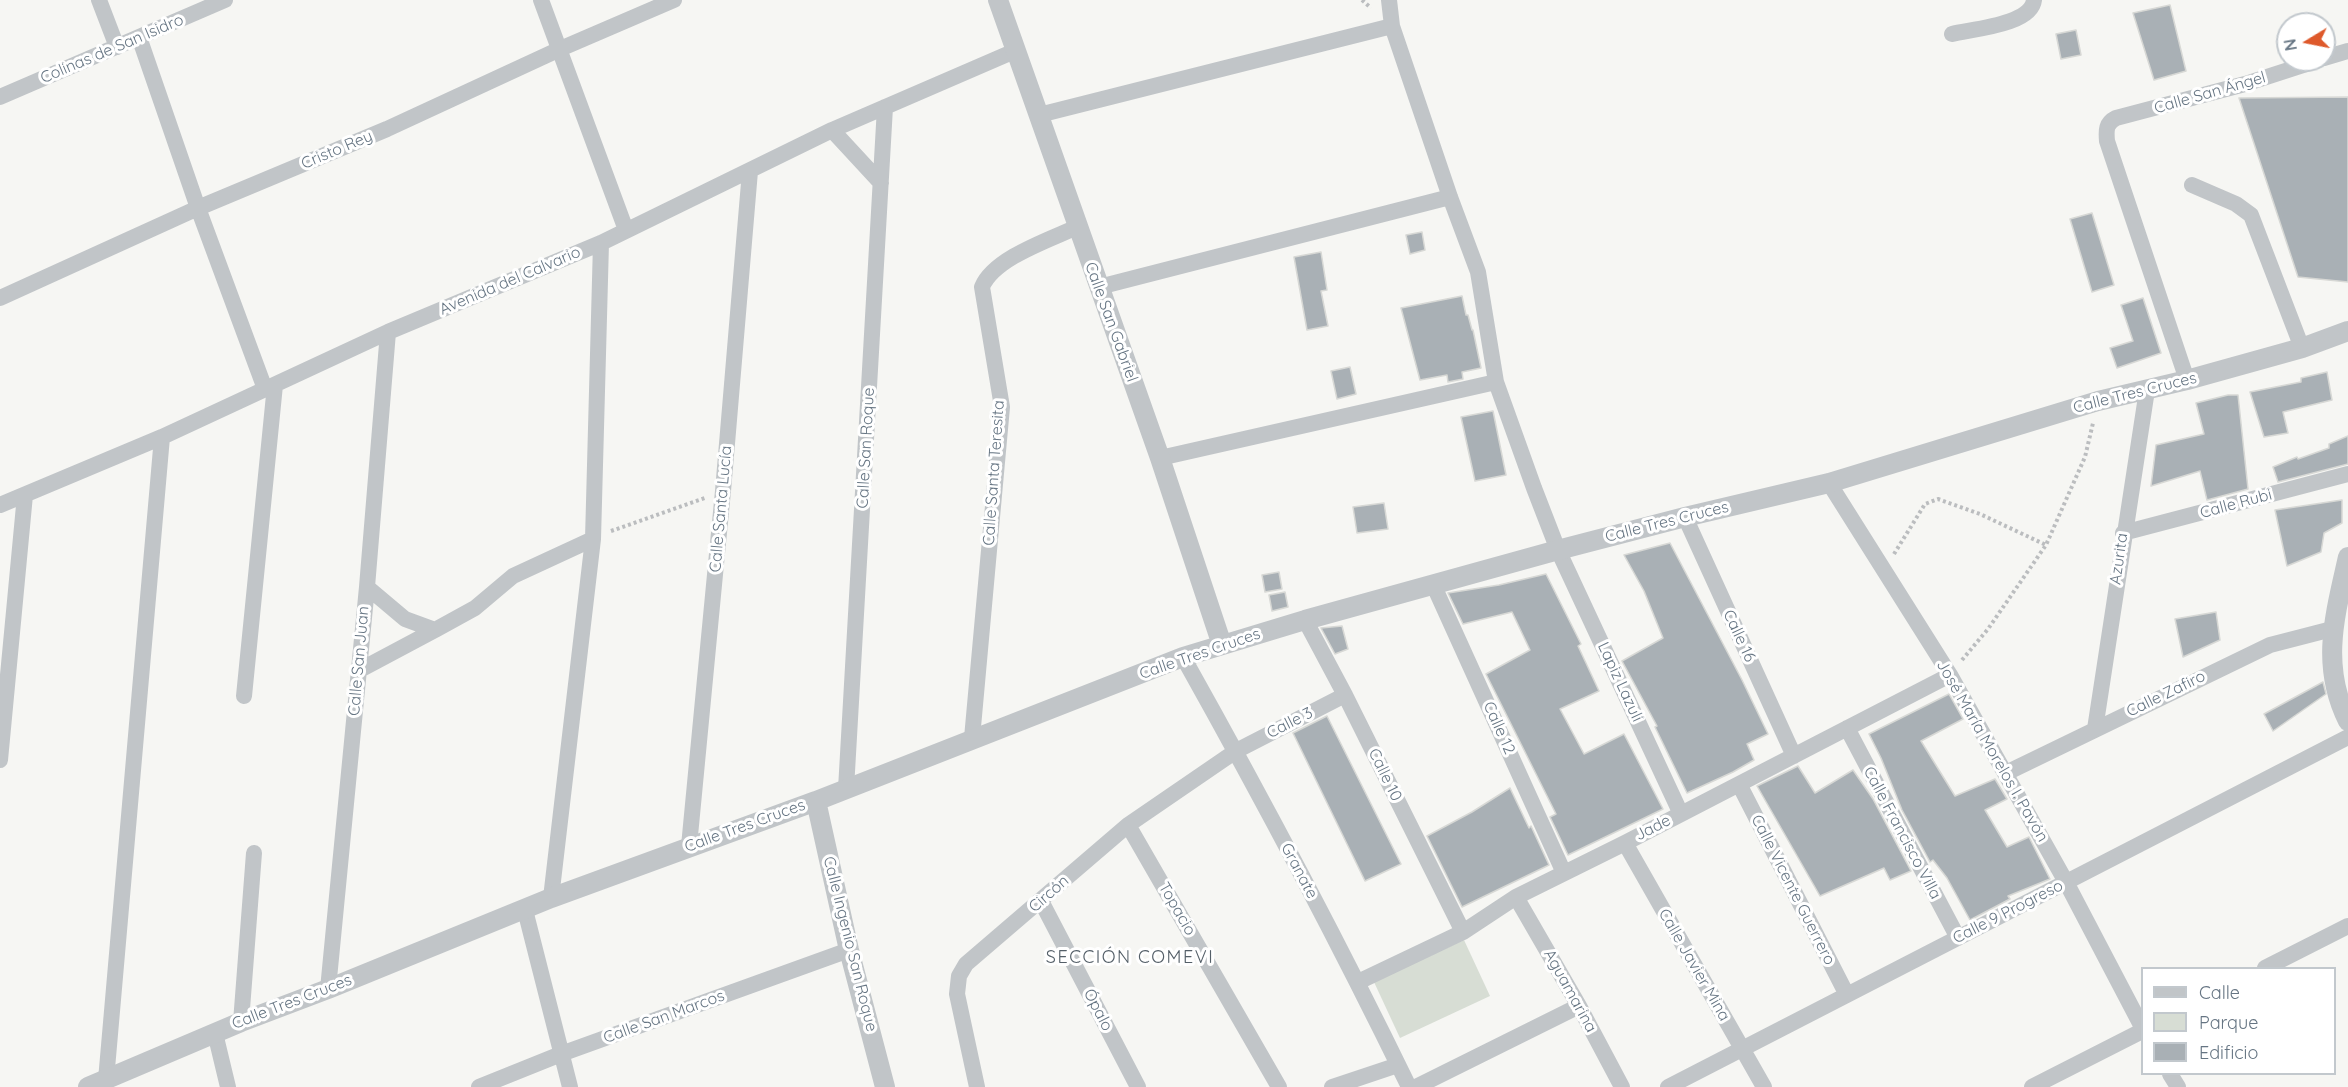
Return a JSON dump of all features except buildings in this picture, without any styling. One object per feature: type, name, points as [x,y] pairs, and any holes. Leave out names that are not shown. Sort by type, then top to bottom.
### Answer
[{"type":"street","points":[[99,0],[117,47]]},
{"type":"street","name":"Colinas de San Isidro","points":[[0,97],[225,0]]},
{"type":"street","points":[[541,0],[626,230]]},
{"type":"street","name":"Cristo Rey","points":[[0,298],[198,208],[387,129],[560,49],[674,0]]},
{"type":"street","name":"Calle San Gabriel","points":[[998,0],[1160,458],[1222,645]]},
{"type":"street","name":"Lapiz Lazuli","points":[[1389,0],[1392,26],[1450,198],[1478,272],[1496,382],[1558,550],[1681,814]]},
{"type":"street","points":[[1952,34],[2015,20],[2027,13],[2033,6],[2034,0]]},
{"type":"street","points":[[1039,115],[1392,26]]},
{"type":"street","points":[[139,37],[198,208],[270,387],[244,696]]},
{"type":"street","name":"Avenida del Calvario","points":[[0,505],[162,437],[388,332],[601,243],[832,130],[1017,50]]},
{"type":"street","name":"Calle San Ángel","points":[[2187,380],[2106,130],[2109,122],[2116,118],[2282,72]]},
{"type":"street","name":"Calle San Roque","points":[[846,789],[885,107]]},
{"type":"street","points":[[832,130],[881,183]]},
{"type":"street","name":"Calle Santa Lucía","points":[[689,846],[723,491],[750,171]]},
{"type":"street","points":[[2192,185],[2236,204],[2251,215],[2302,348]]},
{"type":"street","points":[[1099,287],[1450,198]]},
{"type":"street","name":"Calle Santa Teresita","points":[[972,738],[1002,407],[982,287],[991,272],[1010,259],[1077,227]]},
{"type":"street","points":[[551,898],[593,539],[601,243]]},
{"type":"street","name":"Calle Tres Cruces","points":[[97,1084],[241,1022],[551,898],[816,801],[1183,657],[1305,620],[1558,550],[1828,483],[2098,401],[2187,380],[2302,348],[2348,331]]},
{"type":"street","name":"Calle San Juan","points":[[328,989],[388,332]]},
{"type":"street","points":[[1160,458],[1496,382]]},
{"type":"street","name":"Azurita","points":[[2095,729],[2123,533],[2147,390]]},
{"type":"street","points":[[97,1084],[162,437]]},
{"type":"street","name":"Calle Rubi","points":[[2123,533],[2348,474]]},
{"type":"street","name":"José María Morelos I. Pavón","points":[[1828,483],[1950,675],[2066,882],[2141,1025]]},
{"type":"street","points":[[0,760],[25,495]]},
{"type":"street","name":"Calle 16","points":[[1685,517],[1794,756]]},
{"type":"street","points":[[358,671],[474,608],[513,576],[593,539]]},
{"type":"street","points":[[2348,557],[2332,629],[2334,682],[2340,706],[2348,721]]},
{"type":"street","name":"Calle 12","points":[[1433,584],[1564,873]]},
{"type":"street","points":[[366,587],[405,619],[435,630]]},
{"type":"street","name":"Calle 10","points":[[1305,620],[1345,695],[1463,932]]},
{"type":"street","name":"Calle Zafiro","points":[[2006,773],[2270,645],[2332,629]]},
{"type":"street","name":"Granate","points":[[1183,657],[1236,751],[1358,982],[1408,1087]]},
{"type":"street","name":"Jade","points":[[1358,982],[1463,932],[1515,897],[1625,843],[1950,675]]},
{"type":"street","name":"Calle 3","points":[[1236,751],[1345,695]]},
{"type":"street","name":"Calle Francisco Villa","points":[[1847,728],[1958,938]]},
{"type":"street","name":"Calle 9 Progreso","points":[[1668,1087],[2348,737]]},
{"type":"street","name":"Circón","points":[[977,1087],[958,1001],[959,975],[966,964],[1128,825],[1236,751]]},
{"type":"street","name":"Calle Vicente Guerrero","points":[[1739,784],[1847,995]]},
{"type":"street","name":"Calle Ingenio San Roque","points":[[816,801],[849,950],[885,1087]]},
{"type":"street","name":"Topacio","points":[[1128,825],[1279,1087]]},
{"type":"street","name":"Calle Javier Mina","points":[[1625,843],[1764,1087]]},
{"type":"street","points":[[241,1022],[254,853]]},
{"type":"street","name":"Aguamarina","points":[[1515,897],[1579,1006],[1622,1087]]},
{"type":"street","name":"Ópalo","points":[[1041,901],[1138,1087]]},
{"type":"street","points":[[525,910],[570,1087]]},
{"type":"street","points":[[2269,967],[2348,926]]},
{"type":"street","name":"Calle San Marcos","points":[[479,1087],[561,1054],[849,950]]},
{"type":"street","points":[[1416,1087],[1579,1006]]},
{"type":"street","points":[[2032,1087],[2141,1032]]},
{"type":"street","points":[[215,1033],[228,1087]]},
{"type":"street","points":[[1332,1087],[1398,1065]]},
{"type":"path","points":[[1950,675],[1988,628],[2046,545],[2085,456],[2098,401]]},
{"type":"path","points":[[593,539],[723,491]]},
{"type":"path","points":[[1883,570],[1925,504],[1938,499],[1980,514],[2046,545]]},
{"type":"green space","points":[[1464,940],[1490,996],[1400,1038],[1374,982]]},
{"type":"district","name":"SECCIÓN COMEVI","points":[[1130,958]]}]
